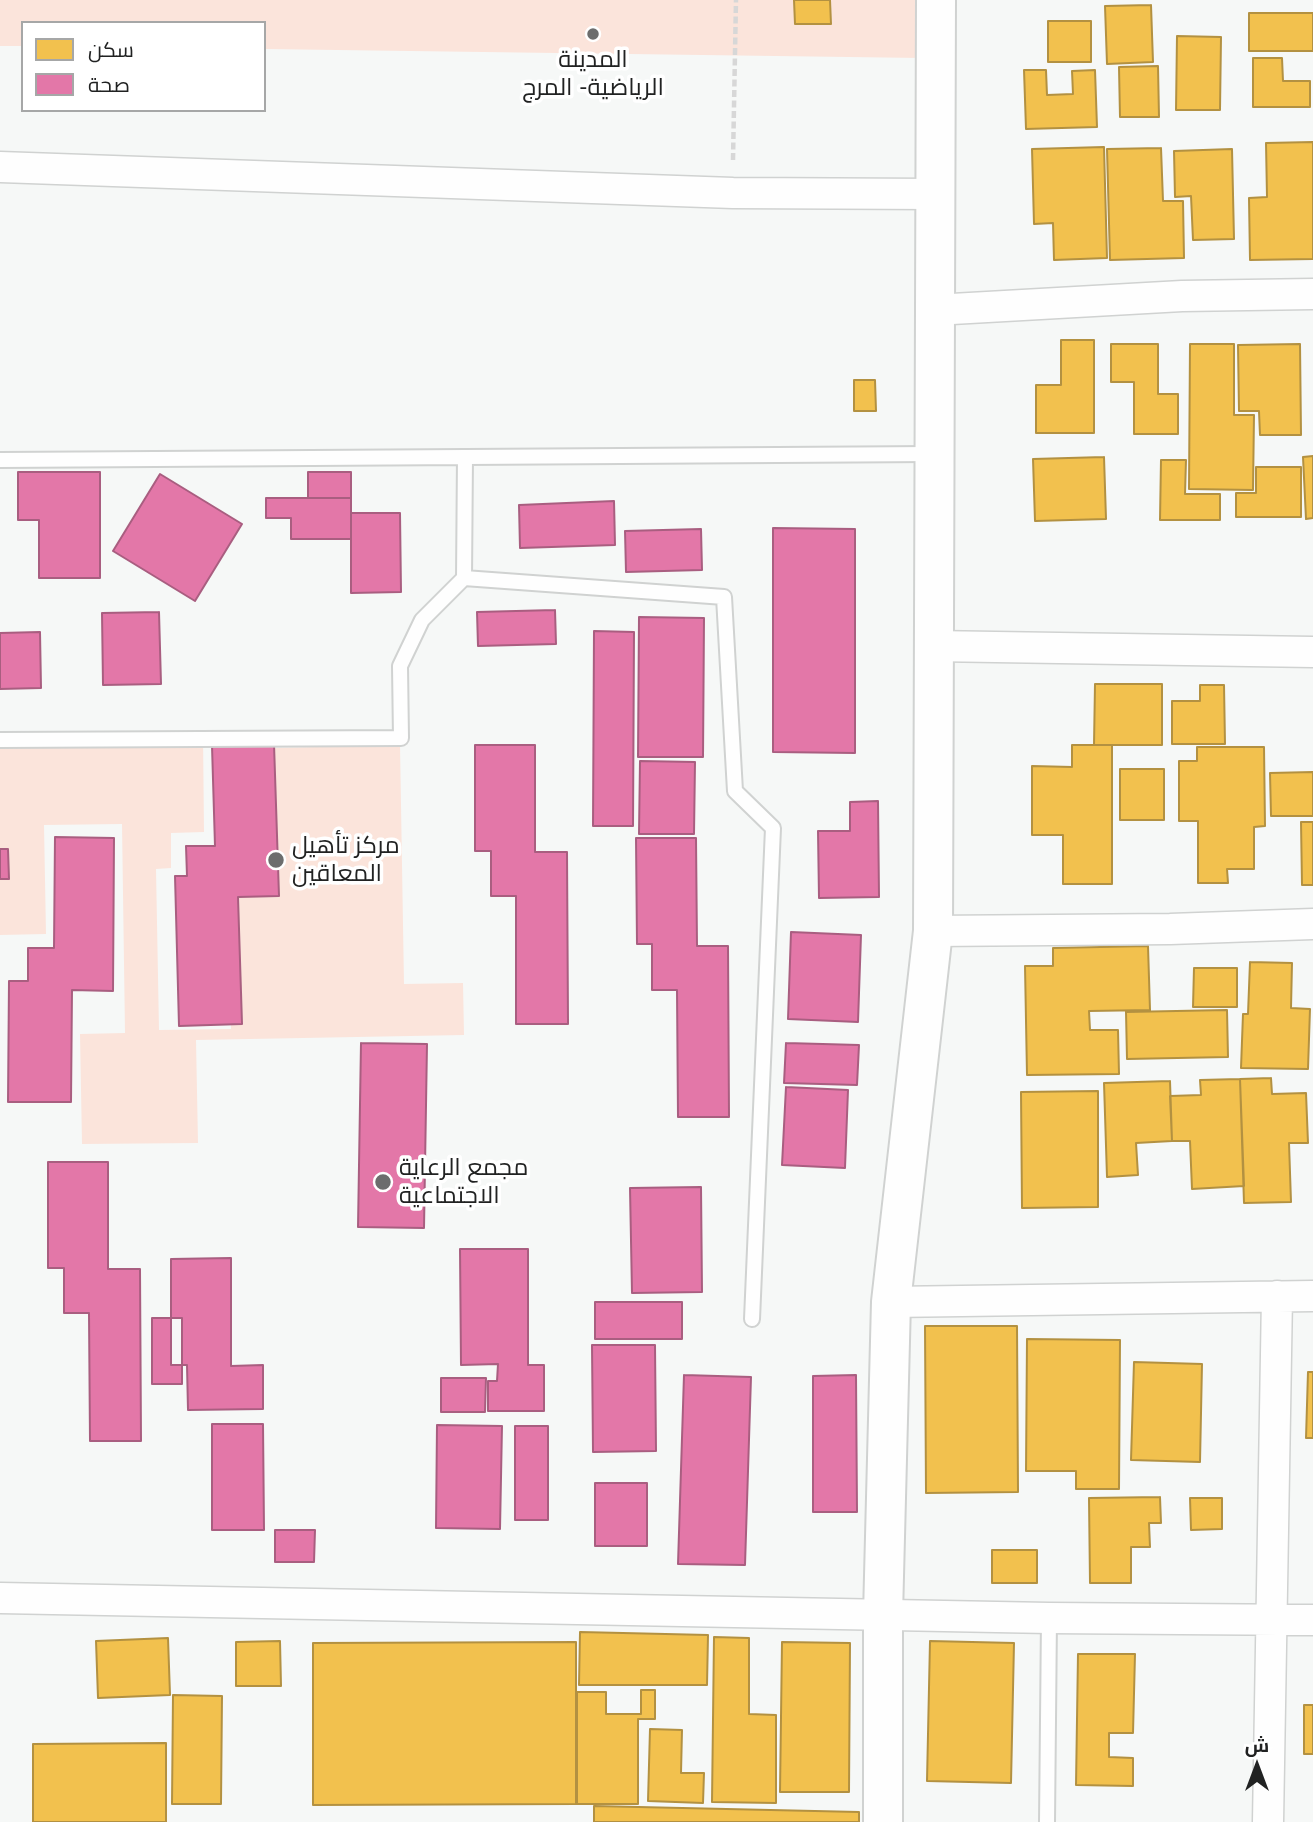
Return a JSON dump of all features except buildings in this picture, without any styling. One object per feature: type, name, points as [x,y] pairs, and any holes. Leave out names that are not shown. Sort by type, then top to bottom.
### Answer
[{"type":"main road","points":[[883,1822],[883,1615],[891,1302],[933,931],[936,0]]},
{"type":"street","points":[[0,167],[733,193],[936,194]]},
{"type":"street","points":[[934,310],[1182,296],[1313,294]]},
{"type":"street","points":[[932,646],[1313,652]]},
{"type":"street","points":[[933,931],[1170,929],[1313,924]]},
{"type":"street","points":[[1268,1822],[1277,1296]]},
{"type":"street","points":[[891,1302],[1313,1296]]},
{"type":"street","points":[[0,1598],[1049,1618],[1313,1620]]},
{"type":"lane","points":[[0,460],[933,454]]},
{"type":"lane","points":[[0,740],[401,738],[400,666],[422,620],[464,578],[465,457]]},
{"type":"lane","points":[[464,578],[723,597],[735,791],[774,828],[752,1319]]},
{"type":"lane","points":[[1047,1822],[1049,1618]]},
{"type":"path","points":[[733,193],[736,0]]},
{"type":"shaded area","name":"المدينة الرياضية- المرج","points":[[0,0],[921,0],[921,58],[266,49],[266,21],[21,21],[21,46],[0,46]]},
{"type":"shaded area","points":[[203,734],[204,832],[171,833],[171,868],[156,869],[159,1030],[231,1029],[229,892],[271,748],[400,745],[404,984],[463,983],[464,1035],[196,1040],[198,1143],[82,1144],[80,1034],[125,1033],[122,824],[44,825],[46,934],[0,935],[0,737]]},
{"type":"place","name":"المدينة الرياضية- المرج","points":[[593,34]]},
{"type":"place","name":"مركز تأهيل المعاقين","points":[[276,860]]},
{"type":"place","name":"مجمع الرعاية الاجتماعية","points":[[383,1182]]}]
